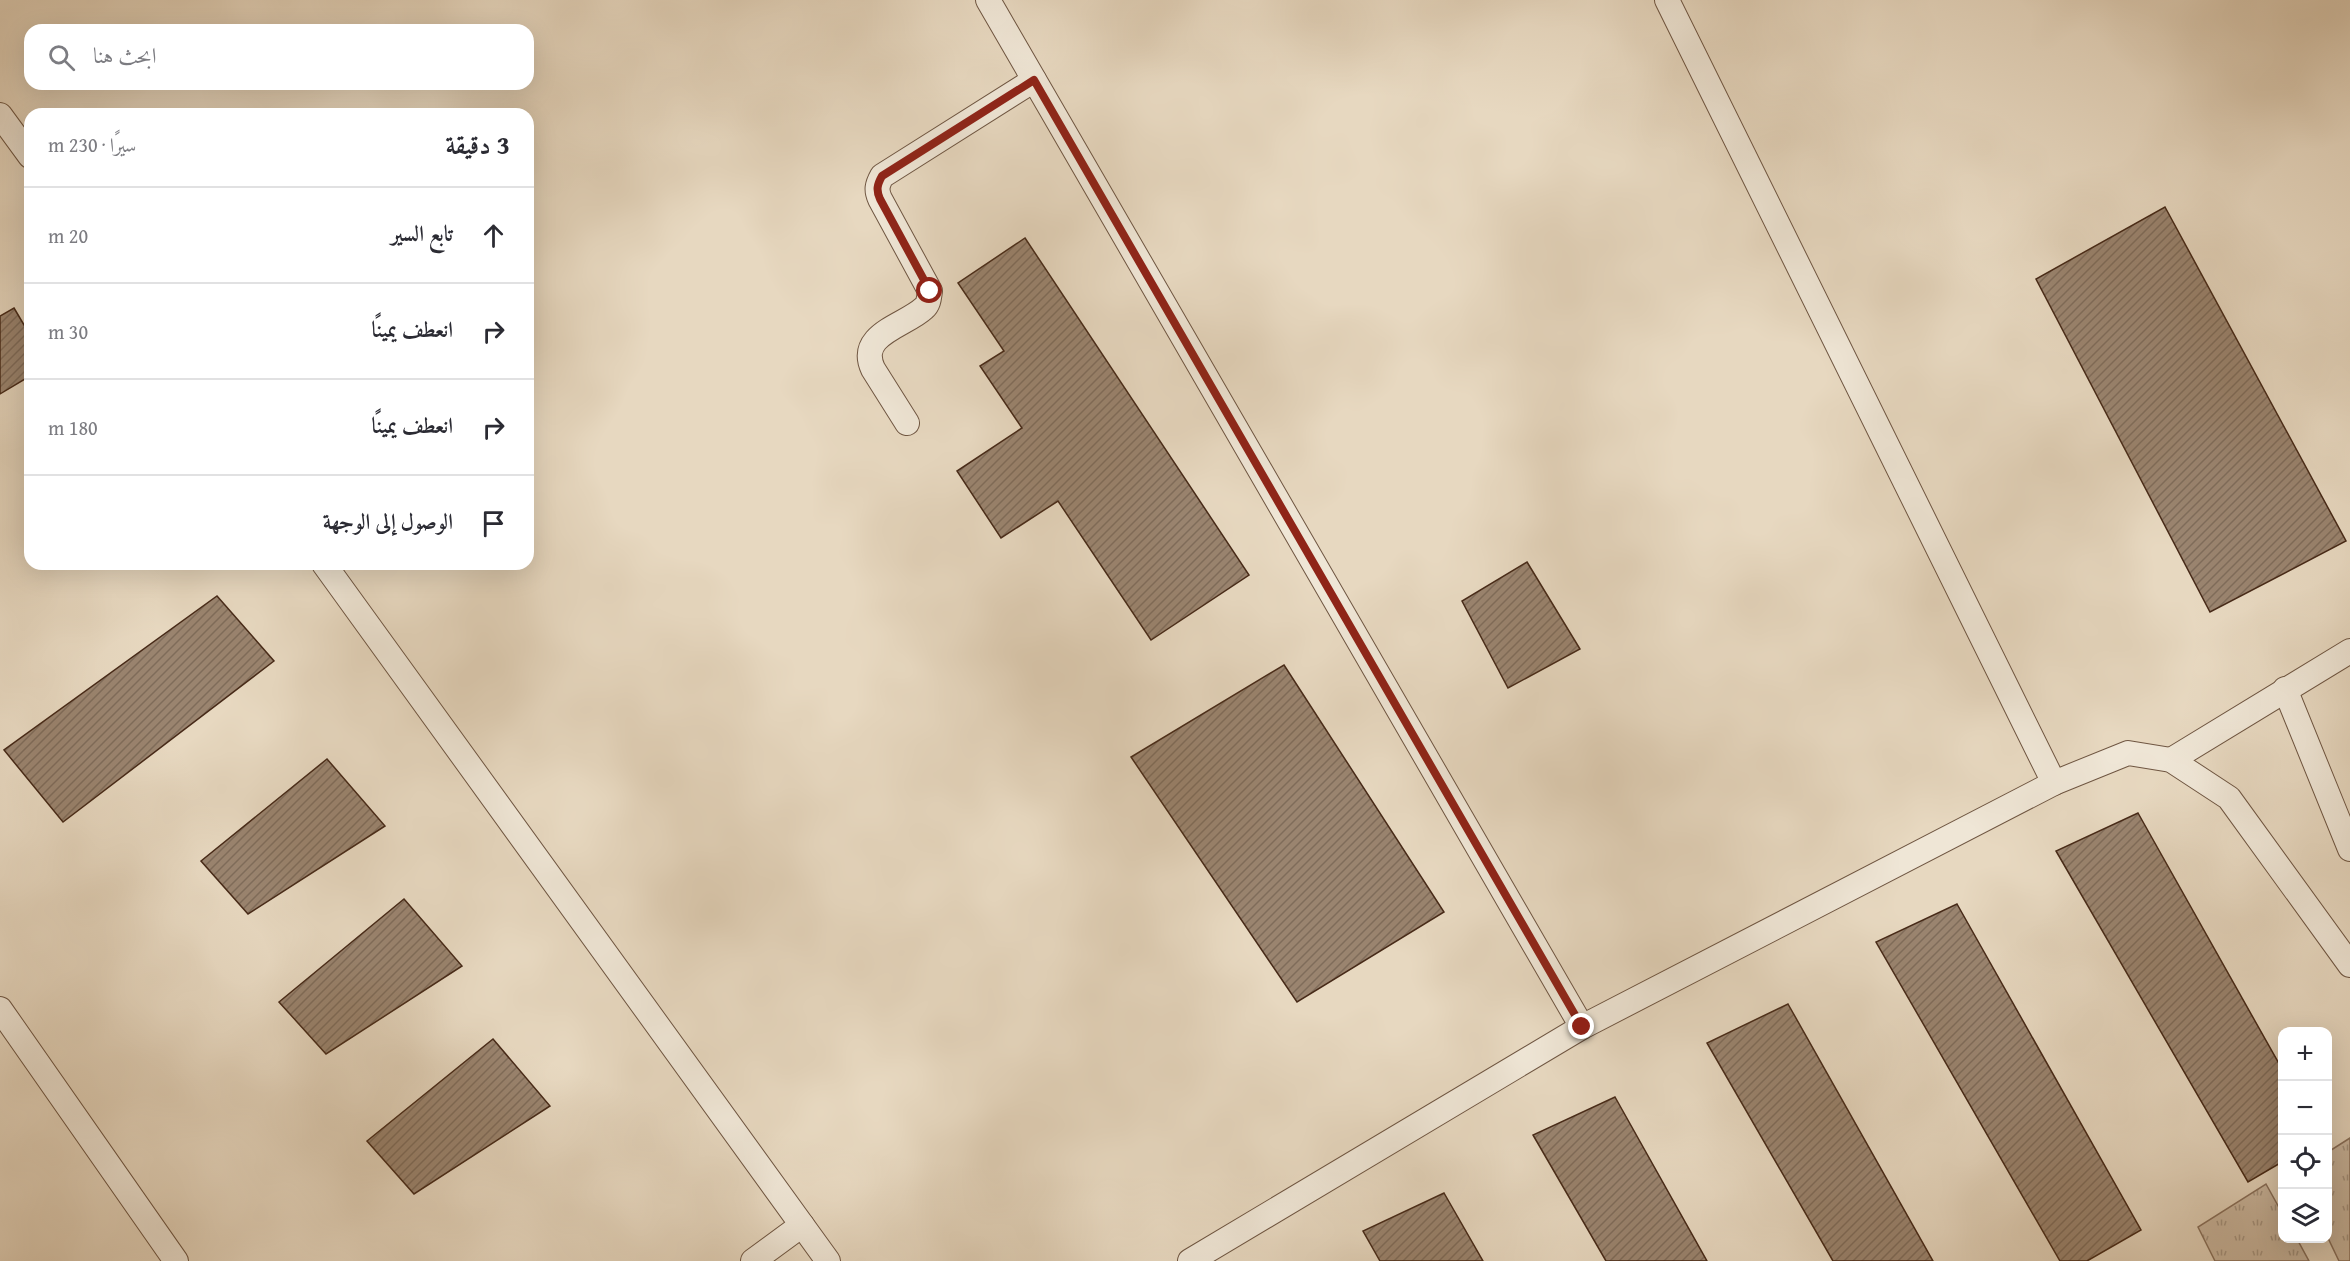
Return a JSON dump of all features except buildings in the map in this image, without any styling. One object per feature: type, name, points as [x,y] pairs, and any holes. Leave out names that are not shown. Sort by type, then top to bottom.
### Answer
[{"type":"lane","points":[[988,0],[1582,1027]]},
{"type":"lane","points":[[1667,0],[2054,783]]},
{"type":"lane","points":[[907,423],[873,369],[869,360],[869,350],[874,341],[882,335],[925,308],[930,291],[880,199],[877,191],[878,183],[882,176],[1034,80]]},
{"type":"lane","points":[[0,115],[24,148]]},
{"type":"lane","points":[[328,570],[828,1261]]},
{"type":"lane","points":[[2171,760],[2350,651]]},
{"type":"lane","points":[[2285,689],[2350,849]]},
{"type":"lane","points":[[1190,1261],[1582,1027],[2054,783],[2128,753],[2171,760],[2229,798],[2350,965]]},
{"type":"lane","points":[[0,1009],[176,1261]]},
{"type":"lane","points":[[753,1261],[802,1225]]},
{"type":"green space","points":[[2350,1138],[2350,1261],[2339,1261],[2330,1243],[2332,1149]]},
{"type":"green space","points":[[2266,1184],[2278,1206],[2278,1243],[2299,1243],[2309,1261],[2215,1261],[2198,1227]]},
{"type":"route","points":[[930,291],[880,199],[877,191],[878,183],[882,176],[1034,80],[1582,1027]]}]
